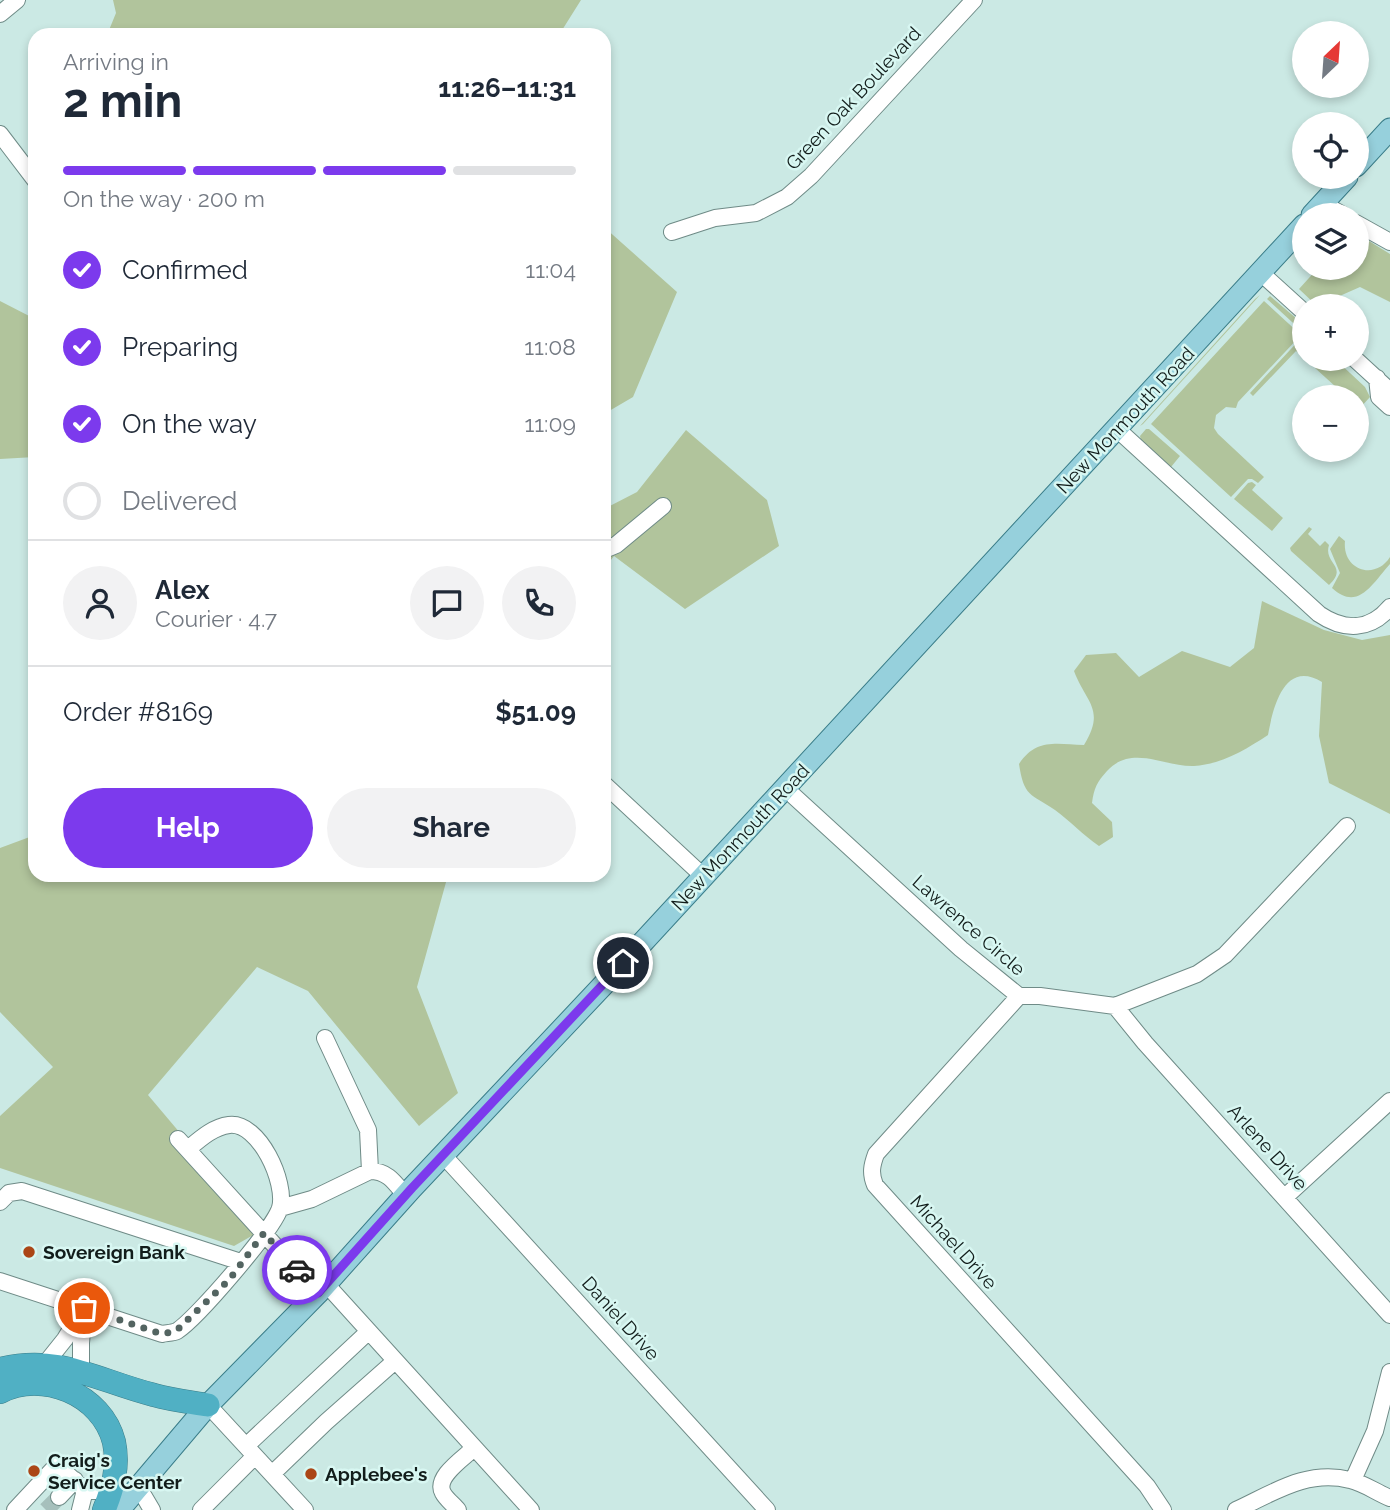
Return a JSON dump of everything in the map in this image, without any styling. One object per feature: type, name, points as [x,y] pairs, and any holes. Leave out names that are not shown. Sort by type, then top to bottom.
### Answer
[{"type":"highway","points":[[0,1369],[25,1364],[45,1364],[154,1396],[208,1405]]},
{"type":"highway","points":[[0,1391],[22,1384],[41,1383],[67,1390],[83,1398],[100,1414],[114,1443],[116,1482],[111,1504]]},
{"type":"main road","points":[[1369,152],[1390,129]]},
{"type":"main road","points":[[1322,203],[1335,189]]},
{"type":"main road","name":"New Monmouth Road","points":[[111,1504],[139,1488],[208,1405],[322,1289],[405,1195],[704,876],[1292,238]]},
{"type":"street","points":[[0,14],[17,0]]},
{"type":"street","name":"Green Oak Boulevard","points":[[672,232],[715,218],[756,213],[787,197],[811,176],[974,0]]},
{"type":"street","points":[[0,134],[28,171]]},
{"type":"street","points":[[1369,230],[1390,242]]},
{"type":"street","points":[[1261,273],[1292,301]]},
{"type":"street","points":[[1369,371],[1390,391]]},
{"type":"street","points":[[1377,378],[1379,397],[1390,407]]},
{"type":"street","points":[[1117,429],[1319,614],[1336,624],[1361,626],[1376,621],[1390,607]]},
{"type":"street","points":[[611,547],[663,506]]},
{"type":"street","name":"Lawrence Circle","points":[[785,788],[961,949],[1019,996],[1040,996],[1115,1006],[1197,974],[1225,955],[1347,826]]},
{"type":"street","points":[[611,790],[704,876]]},
{"type":"street","name":"Michael Drive","points":[[1019,996],[876,1154],[872,1168],[873,1178],[875,1185],[919,1236],[1147,1486],[1163,1510]]},
{"type":"street","name":"Arlene Drive","points":[[1115,1006],[1390,1315]]},
{"type":"street","points":[[326,1038],[368,1130],[370,1171]]},
{"type":"street","points":[[1284,1197],[1390,1101]]},
{"type":"street","points":[[0,1281],[162,1334],[176,1331],[229,1280],[264,1233],[279,1208],[278,1180],[265,1150],[257,1138],[243,1126],[229,1125],[183,1144],[264,1233],[368,1332],[529,1509]]},
{"type":"street","name":"Daniel Drive","points":[[443,1155],[767,1510]]},
{"type":"street","points":[[279,1208],[324,1194],[370,1171],[379,1171],[389,1176],[405,1195]]},
{"type":"street","points":[[0,1202],[9,1193],[22,1191],[242,1262]]},
{"type":"street","points":[[45,1364],[65,1339],[84,1308]]},
{"type":"street","points":[[81,1373],[80,1343],[84,1308]]},
{"type":"street","points":[[206,1508],[251,1451],[368,1332]]},
{"type":"street","points":[[272,1474],[395,1361]]},
{"type":"street","points":[[1353,1480],[1375,1431],[1390,1372]]},
{"type":"street","points":[[208,1405],[305,1510]]},
{"type":"street","points":[[458,1510],[443,1493],[441,1486],[444,1477],[474,1448]]},
{"type":"street","points":[[15,1510],[57,1465],[80,1485],[111,1504]]},
{"type":"street","points":[[1236,1510],[1308,1478],[1335,1477],[1353,1480],[1390,1498]]},
{"type":"street","points":[[59,1497],[80,1485]]},
{"type":"street","points":[[80,1485],[80,1510]]},
{"type":"street","points":[[139,1488],[152,1510]]},
{"type":"green space","points":[[113,0],[581,0],[563,28],[110,28],[116,13]]},
{"type":"green space","points":[[611,233],[677,292],[633,397],[611,410]]},
{"type":"green space","points":[[1369,241],[1390,254],[1390,302],[1360,287],[1344,294],[1304,294],[1299,289],[1307,280],[1369,280]]},
{"type":"green space","points":[[1260,295],[1143,424],[1140,426],[1255,299]]},
{"type":"green space","points":[[1270,296],[1292,315],[1292,322],[1267,299]]},
{"type":"green space","points":[[0,301],[28,315],[28,457],[0,459]]},
{"type":"green space","points":[[1264,301],[1292,327],[1292,345],[1238,402],[1236,408],[1226,407],[1216,415],[1214,428],[1264,477],[1258,483],[1248,479],[1231,497],[1151,424]]},
{"type":"green space","points":[[1292,348],[1292,355],[1253,396],[1250,393]]},
{"type":"green space","points":[[1318,371],[1348,371],[1363,385],[1334,385]]},
{"type":"green space","points":[[1146,429],[1180,456],[1171,467],[1141,440],[1140,436]]},
{"type":"green space","points":[[686,430],[767,500],[779,546],[685,609],[614,556],[611,560],[611,505],[637,492]]},
{"type":"green space","points":[[1252,482],[1256,485],[1252,490],[1283,518],[1272,531],[1234,499]]},
{"type":"green space","points":[[1309,527],[1312,529],[1308,534],[1320,546],[1325,541],[1329,545],[1329,557],[1337,573],[1329,585],[1291,551],[1290,548]]},
{"type":"green space","points":[[1339,536],[1345,541],[1345,551],[1349,559],[1361,569],[1376,569],[1390,557],[1390,564],[1377,580],[1357,596],[1341,595],[1332,588],[1340,573],[1330,549]]},
{"type":"green space","points":[[1262,601],[1324,630],[1362,640],[1390,635],[1390,814],[1329,783],[1319,736],[1322,682],[1309,677],[1298,677],[1283,690],[1273,712],[1268,735],[1233,755],[1194,766],[1149,759],[1127,759],[1107,771],[1096,786],[1092,803],[1112,822],[1113,837],[1099,846],[1026,789],[1019,764],[1032,750],[1047,744],[1084,745],[1090,733],[1094,714],[1074,671],[1086,655],[1116,653],[1139,677],[1182,651],[1230,667],[1254,648]]},
{"type":"green space","points":[[28,838],[28,882],[446,882],[417,987],[458,1093],[419,1126],[308,991],[257,967],[148,1095],[262,1230],[234,1246],[0,1168],[0,1116],[53,1067],[0,1012],[0,848]]},
{"type":"tunnel","points":[[46,1510],[59,1497]]},
{"type":"way so far","points":[[84,1308],[162,1334],[176,1331],[229,1280],[264,1233],[297,1270]]},
{"type":"place","name":"Sovereign Bank","points":[[29,1252]]},
{"type":"place","name":"Craig's Service Center","points":[[34,1471]]},
{"type":"place","name":"Applebee's","points":[[311,1474]]},
{"type":"route","points":[[297,1270],[318,1293],[466,1129],[623,963]]}]
